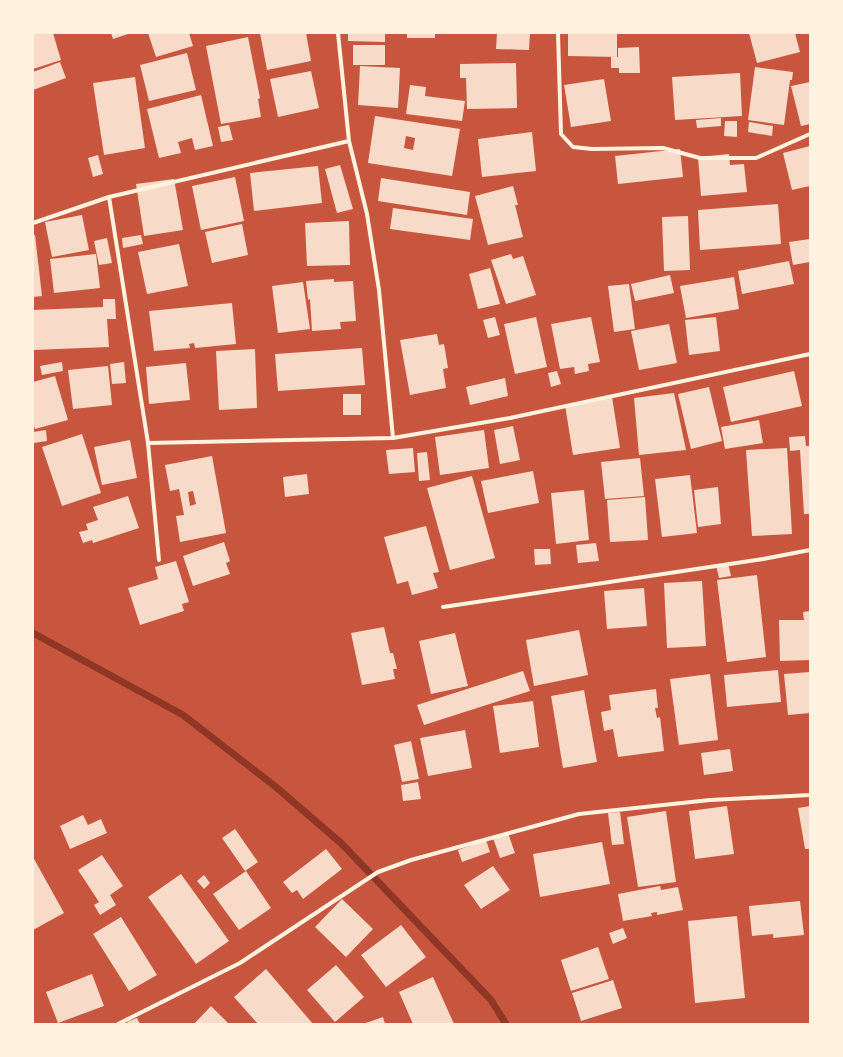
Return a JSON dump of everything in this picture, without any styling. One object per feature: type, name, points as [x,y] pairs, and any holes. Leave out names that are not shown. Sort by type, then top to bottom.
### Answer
[{"type":"street","points":[[338,33],[349,141],[367,214],[379,290],[393,438]]},
{"type":"street","points":[[558,33],[562,134],[573,147],[592,149],[663,148],[700,158],[756,158],[810,134]]},
{"type":"street","points":[[33,223],[109,197],[349,141]]},
{"type":"street","points":[[109,197],[148,443],[159,560]]},
{"type":"street","points":[[148,443],[393,438],[510,418],[810,354]]},
{"type":"street","points":[[443,607],[763,559],[810,550]]},
{"type":"street","points":[[118,1024],[240,963],[378,872],[411,860],[579,814],[710,800],[810,794]]},
{"type":"building","points":[[33,33],[53,33],[61,60],[33,69]]},
{"type":"building","points":[[111,33],[131,33],[113,39]]},
{"type":"building","points":[[148,33],[189,33],[193,46],[156,57]]},
{"type":"building","points":[[260,33],[306,33],[311,61],[267,70]]},
{"type":"building","points":[[348,33],[385,33],[385,42],[348,41]]},
{"type":"building","points":[[407,33],[435,33],[435,38],[407,38]]},
{"type":"building","points":[[497,33],[530,33],[529,50],[496,49]]},
{"type":"building","points":[[568,33],[617,33],[617,57],[568,56]]},
{"type":"building","points":[[749,33],[795,33],[800,52],[757,63]]},
{"type":"building","points":[[248,37],[260,98],[258,99],[261,117],[221,124],[206,46]]},
{"type":"building","points":[[353,45],[385,45],[385,65],[353,65]]},
{"type":"building","points":[[639,47],[640,73],[619,73],[619,68],[611,68],[611,57],[618,57],[618,48]]},
{"type":"building","points":[[187,53],[196,90],[149,101],[140,65]]},
{"type":"building","points":[[60,62],[66,78],[33,90],[33,72]]},
{"type":"building","points":[[516,63],[517,108],[467,109],[466,78],[460,78],[460,64]]},
{"type":"building","points":[[360,66],[400,68],[398,108],[358,105]]},
{"type":"building","points":[[755,67],[793,72],[792,80],[790,80],[784,125],[748,120]]},
{"type":"building","points":[[311,71],[319,108],[278,117],[270,79]]},
{"type":"building","points":[[740,73],[742,116],[675,120],[672,77]]},
{"type":"building","points":[[135,77],[145,148],[104,155],[93,83]]},
{"type":"building","points":[[604,79],[611,121],[571,127],[564,85]]},
{"type":"building","points":[[810,82],[810,124],[801,126],[791,86]]},
{"type":"building","points":[[410,85],[426,87],[425,96],[465,101],[462,121],[406,114]]},
{"type":"building","points":[[201,95],[213,146],[195,150],[192,138],[178,142],[181,153],[159,158],[147,109]]},
{"type":"building","points":[[375,116],[460,129],[452,176],[368,163]],"holes":[[[406,136],[415,138],[413,150],[404,148]]]},
{"type":"building","points":[[721,118],[721,126],[697,128],[696,120]]},
{"type":"building","points":[[725,121],[737,121],[737,137],[724,136]]},
{"type":"building","points":[[749,122],[773,126],[772,136],[748,132]]},
{"type":"building","points":[[229,125],[233,140],[221,142],[218,127]]},
{"type":"building","points":[[532,132],[536,171],[482,177],[478,139]]},
{"type":"building","points":[[810,146],[810,186],[792,190],[783,153]]},
{"type":"building","points":[[680,149],[683,177],[618,184],[615,156]]},
{"type":"building","points":[[729,154],[730,165],[744,164],[747,192],[701,196],[698,157]]},
{"type":"building","points":[[98,155],[103,174],[93,177],[88,158]]},
{"type":"building","points":[[340,165],[353,209],[337,213],[325,169]]},
{"type":"building","points":[[318,166],[322,203],[254,211],[250,173]]},
{"type":"building","points":[[235,177],[244,221],[201,230],[192,186]]},
{"type":"building","points":[[381,178],[470,192],[467,215],[378,201]]},
{"type":"building","points":[[174,179],[183,230],[144,236],[136,184]]},
{"type":"building","points":[[513,186],[518,205],[515,205],[523,237],[488,245],[475,196]]},
{"type":"building","points":[[778,204],[781,244],[700,250],[698,210]]},
{"type":"building","points":[[393,208],[473,219],[470,240],[390,229]]},
{"type":"building","points":[[82,215],[89,250],[52,257],[45,222]]},
{"type":"building","points":[[688,216],[690,270],[664,271],[662,217]]},
{"type":"building","points":[[349,221],[350,265],[307,266],[305,223]]},
{"type":"building","points":[[242,224],[248,255],[212,263],[205,232]]},
{"type":"building","points":[[33,235],[35,235],[42,296],[33,297]]},
{"type":"building","points":[[141,235],[143,244],[123,248],[122,238]]},
{"type":"building","points":[[107,238],[112,263],[99,265],[94,241]]},
{"type":"building","points":[[810,239],[810,262],[793,265],[789,242]]},
{"type":"building","points":[[179,244],[188,286],[147,294],[138,252]]},
{"type":"building","points":[[96,254],[100,288],[54,293],[50,259]]},
{"type":"building","points":[[511,254],[513,259],[523,256],[536,295],[506,304],[491,260]]},
{"type":"building","points":[[789,261],[794,284],[742,294],[738,271]]},
{"type":"building","points":[[490,268],[500,304],[478,309],[469,274]]},
{"type":"building","points":[[670,275],[674,293],[635,301],[631,284]]},
{"type":"building","points":[[734,277],[739,309],[686,318],[680,286]]},
{"type":"building","points":[[334,279],[334,282],[353,281],[356,321],[340,322],[341,329],[312,331],[310,299],[308,300],[306,281]]},
{"type":"building","points":[[303,282],[310,329],[278,333],[272,286]]},
{"type":"building","points":[[629,284],[635,329],[614,332],[608,286]]},
{"type":"building","points":[[103,299],[115,299],[116,319],[107,319],[109,347],[33,350],[33,310],[103,307]]},
{"type":"building","points":[[232,303],[236,344],[195,348],[194,343],[189,344],[190,348],[154,351],[149,311]]},
{"type":"building","points":[[495,317],[500,335],[488,338],[483,320]]},
{"type":"building","points":[[536,317],[547,367],[515,374],[504,324]]},
{"type":"building","points":[[591,317],[600,362],[588,364],[589,371],[575,374],[574,367],[560,369],[551,324]]},
{"type":"building","points":[[716,317],[720,351],[689,355],[685,320]]},
{"type":"building","points":[[669,324],[677,363],[639,370],[631,331]]},
{"type":"building","points":[[437,334],[439,345],[444,344],[448,368],[443,369],[446,388],[410,395],[400,340]]},
{"type":"building","points":[[362,348],[365,385],[278,391],[275,354]]},
{"type":"building","points":[[255,349],[257,408],[219,410],[216,351]]},
{"type":"building","points":[[62,362],[63,371],[42,375],[40,366]]},
{"type":"building","points":[[124,362],[126,383],[112,384],[110,364]]},
{"type":"building","points":[[186,363],[190,400],[149,404],[146,367]]},
{"type":"building","points":[[108,366],[112,405],[73,409],[68,370]]},
{"type":"building","points":[[557,371],[561,384],[551,387],[548,373]]},
{"type":"building","points":[[794,371],[802,406],[731,422],[723,387]]},
{"type":"building","points":[[55,376],[68,420],[35,429],[33,423],[33,382]]},
{"type":"building","points":[[505,378],[508,396],[470,405],[466,387]]},
{"type":"building","points":[[709,387],[722,441],[691,449],[678,394]]},
{"type":"building","points":[[674,393],[686,450],[639,455],[634,398]]},
{"type":"building","points":[[343,394],[361,394],[361,415],[343,415]]},
{"type":"building","points":[[612,397],[620,448],[573,455],[565,405]]},
{"type":"building","points":[[759,420],[763,443],[725,449],[721,427]]},
{"type":"building","points":[[513,426],[520,460],[500,464],[494,430]]},
{"type":"building","points":[[46,430],[47,441],[34,443],[33,432]]},
{"type":"building","points":[[484,430],[489,468],[440,475],[435,437]]},
{"type":"building","points":[[82,434],[101,493],[62,506],[42,447]]},
{"type":"building","points":[[805,436],[806,446],[810,446],[810,514],[804,514],[800,450],[790,451],[789,437]]},
{"type":"building","points":[[130,440],[137,478],[102,485],[94,447]]},
{"type":"building","points":[[413,448],[415,472],[389,474],[386,450]]},
{"type":"building","points":[[787,448],[792,534],[752,536],[746,450]]},
{"type":"building","points":[[427,452],[430,480],[419,481],[417,453]]},
{"type":"building","points":[[212,456],[226,533],[180,542],[176,516],[184,515],[179,489],[170,491],[165,465]],"holes":[[[193,491],[196,504],[190,506],[188,492]]]},
{"type":"building","points":[[640,458],[644,496],[605,499],[601,462]]},
{"type":"building","points":[[533,471],[539,503],[488,513],[481,481]]},
{"type":"building","points":[[307,474],[309,494],[285,497],[283,477]]},
{"type":"building","points":[[690,475],[697,533],[662,537],[655,479]]},
{"type":"building","points":[[472,476],[495,558],[450,570],[427,488]]},
{"type":"building","points":[[718,487],[721,524],[698,527],[694,490]]},
{"type":"building","points":[[584,490],[589,540],[556,544],[551,493]]},
{"type":"building","points":[[128,496],[139,528],[93,543],[92,540],[83,543],[79,532],[88,530],[86,524],[98,520],[93,507]]},
{"type":"building","points":[[645,497],[648,540],[610,542],[607,500]]},
{"type":"building","points":[[426,526],[439,572],[433,573],[438,588],[412,595],[408,581],[397,584],[384,537]]},
{"type":"building","points":[[224,542],[230,561],[226,563],[230,574],[193,586],[183,556]]},
{"type":"building","points":[[596,543],[599,561],[578,563],[576,545]]},
{"type":"building","points":[[534,549],[550,549],[551,564],[535,565]]},
{"type":"building","points":[[176,561],[189,602],[182,604],[184,611],[140,625],[128,588],[158,579],[155,567]]},
{"type":"building","points":[[728,563],[731,576],[719,578],[716,565]]},
{"type":"building","points":[[757,575],[766,657],[727,662],[717,580]]},
{"type":"building","points":[[702,581],[706,646],[667,648],[664,583]]},
{"type":"building","points":[[644,588],[647,626],[607,629],[604,591]]},
{"type":"building","points":[[810,611],[810,660],[780,661],[779,620],[804,620],[803,612]]},
{"type":"building","points":[[384,627],[390,653],[393,653],[397,669],[393,669],[395,679],[362,685],[351,633]]},
{"type":"building","points":[[579,630],[588,675],[534,686],[526,640]]},
{"type":"building","points":[[455,633],[468,686],[431,694],[419,641]]},
{"type":"building","points":[[778,670],[781,702],[727,707],[724,675]]},
{"type":"building","points":[[523,671],[530,691],[424,725],[417,705]]},
{"type":"building","points":[[810,672],[810,713],[788,715],[784,674]]},
{"type":"building","points":[[710,674],[718,740],[679,745],[670,679]]},
{"type":"building","points":[[656,689],[658,708],[655,708],[657,718],[660,717],[664,751],[618,757],[613,729],[604,731],[601,712],[611,710],[609,695]]},
{"type":"building","points":[[584,690],[597,762],[563,768],[551,696]]},
{"type":"building","points":[[533,701],[539,747],[500,753],[493,706]]},
{"type":"building","points":[[465,730],[472,768],[428,776],[420,738]]},
{"type":"building","points":[[411,741],[419,779],[402,782],[394,745]]},
{"type":"building","points":[[730,749],[733,771],[704,775],[701,753]]},
{"type":"building","points":[[418,782],[421,799],[403,801],[401,785]]},
{"type":"building","points":[[727,806],[734,854],[695,859],[689,811]]},
{"type":"building","points":[[810,806],[810,849],[805,849],[798,808]]},
{"type":"building","points":[[666,811],[676,882],[638,887],[627,817]]},
{"type":"building","points":[[620,812],[624,844],[612,845],[608,813]]},
{"type":"building","points":[[83,815],[88,825],[101,819],[107,833],[70,849],[60,826]]},
{"type":"building","points":[[235,829],[258,862],[245,871],[222,838]]},
{"type":"building","points":[[508,833],[515,853],[500,858],[493,838]]},
{"type":"building","points":[[486,840],[490,852],[462,862],[458,850]]},
{"type":"building","points":[[602,842],[610,884],[540,897],[533,854]]},
{"type":"building","points":[[326,849],[342,869],[303,899],[297,890],[292,893],[283,882]]},
{"type":"building","points":[[102,855],[123,886],[110,895],[116,905],[100,915],[94,905],[99,902],[78,870]]},
{"type":"building","points":[[33,857],[64,913],[33,930]]},
{"type":"building","points":[[493,866],[510,890],[481,909],[464,885]]},
{"type":"building","points":[[246,871],[271,908],[239,930],[213,894]]},
{"type":"building","points":[[181,874],[229,941],[196,964],[148,897]]},
{"type":"building","points":[[204,875],[210,883],[204,889],[197,881]]},
{"type":"building","points":[[660,886],[661,890],[678,887],[683,910],[657,915],[657,912],[651,913],[652,916],[623,921],[618,894]]},
{"type":"building","points":[[342,899],[373,929],[346,957],[315,927]]},
{"type":"building","points":[[800,901],[804,935],[773,938],[773,934],[752,936],[749,906]]},
{"type":"building","points":[[737,916],[745,998],[695,1003],[688,921]]},
{"type":"building","points":[[121,917],[157,975],[129,991],[93,934]]},
{"type":"building","points":[[401,925],[426,957],[386,987],[361,955]]},
{"type":"building","points":[[623,928],[627,938],[613,944],[609,933]]},
{"type":"building","points":[[598,947],[609,979],[571,991],[561,960]]},
{"type":"building","points":[[336,965],[364,997],[335,1022],[307,990]]},
{"type":"building","points":[[266,969],[313,1024],[258,1024],[234,997]]},
{"type":"building","points":[[92,974],[104,1006],[58,1023],[46,992]]},
{"type":"building","points":[[433,977],[454,1024],[413,1024],[399,992]]},
{"type":"building","points":[[613,980],[622,1008],[581,1021],[572,993]]},
{"type":"building","points":[[211,1006],[229,1024],[194,1024]]},
{"type":"building","points":[[383,1017],[385,1024],[363,1024]]},
{"type":"building","points":[[137,1018],[140,1024],[128,1024],[127,1022]]},
{"type":"waterway","points":[[33,633],[183,715],[276,787],[342,844],[491,1000],[506,1024]]}]
